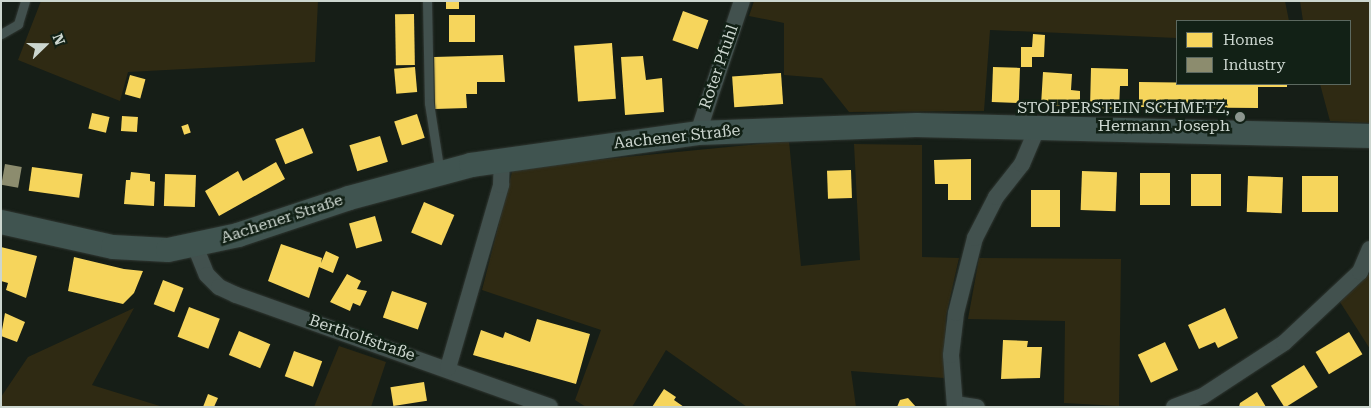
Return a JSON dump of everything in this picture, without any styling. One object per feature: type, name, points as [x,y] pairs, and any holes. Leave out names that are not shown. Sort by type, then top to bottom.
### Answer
[{"type":"street","name":"Roter Pfuhl","points":[[698,133],[742,1]]},
{"type":"street","name":"Aachener Straße","points":[[1,222],[139,250],[194,246],[440,173],[502,158],[698,133],[917,125],[1370,136]]},
{"type":"street","points":[[977,407],[955,405],[951,354],[956,313],[976,238],[996,197],[1022,164],[1037,129]]},
{"type":"street","points":[[448,368],[501,185],[502,158]]},
{"type":"street","name":"Bertholfstraße","points":[[194,246],[207,275],[219,287],[448,368],[550,407]]},
{"type":"street","points":[[1174,407],[1203,396],[1284,343],[1360,272],[1370,249]]},
{"type":"lane","points":[[1,34],[18,24],[25,1]]},
{"type":"lane","points":[[427,1],[429,103],[440,173]]},
{"type":"shaded area","points":[[41,1],[318,1],[315,62],[128,72],[120,101],[18,60]]},
{"type":"shaded area","points":[[754,1],[1285,1],[1289,20],[1176,20],[1176,38],[990,30],[984,111],[849,112],[822,78],[784,75],[784,23],[749,16]]},
{"type":"shaded area","points":[[1300,1],[1370,1],[1370,123],[1330,121],[1320,85],[1351,85],[1351,20],[1303,20]]},
{"type":"shaded area","points":[[789,141],[801,266],[860,260],[854,144],[922,145],[922,257],[959,258],[946,316],[944,378],[851,371],[856,407],[747,407],[666,350],[632,407],[586,407],[575,400],[601,330],[482,290],[513,168]]},
{"type":"shaded area","points":[[979,258],[1121,259],[1119,406],[1064,403],[1065,321],[968,319]]},
{"type":"shaded area","points":[[1370,273],[1370,349],[1340,302]]},
{"type":"shaded area","points":[[134,308],[92,385],[163,407],[1,407],[1,397],[28,357]]},
{"type":"shaded area","points":[[339,346],[386,362],[371,407],[314,407]]},
{"type":"building: Homes","points":[[446,1],[459,1],[459,9],[446,9]]},
{"type":"building: Homes","points":[[683,11],[708,20],[698,49],[672,40]]},
{"type":"building: Homes","points":[[395,14],[414,14],[415,65],[396,65]]},
{"type":"building: Homes","points":[[449,15],[475,15],[475,42],[449,42]]},
{"type":"building: Homes","points":[[1033,34],[1045,35],[1044,57],[1032,57],[1032,67],[1021,67],[1021,47],[1032,47]]},
{"type":"building: Homes","points":[[612,43],[616,99],[578,102],[574,46]]},
{"type":"building: Homes","points":[[503,55],[505,82],[477,82],[477,94],[466,94],[467,108],[435,109],[434,57]]},
{"type":"building: Homes","points":[[643,56],[646,80],[662,78],[664,112],[625,115],[621,57]]},
{"type":"building: Homes","points":[[415,67],[417,92],[396,94],[394,69]]},
{"type":"building: Homes","points":[[993,67],[1020,68],[1019,103],[992,102]]},
{"type":"building: Homes","points":[[1091,68],[1128,69],[1128,86],[1120,86],[1119,109],[1090,108]]},
{"type":"building: Homes","points":[[1043,72],[1072,74],[1071,90],[1080,91],[1080,106],[1041,105]]},
{"type":"building: Homes","points":[[781,73],[783,104],[734,107],[732,76]]},
{"type":"building: Homes","points":[[130,75],[145,79],[140,98],[125,94]]},
{"type":"building: Homes","points":[[1139,82],[1176,82],[1176,85],[1287,85],[1287,87],[1258,87],[1258,108],[1139,107]]},
{"type":"building: Homes","points":[[92,113],[110,117],[106,133],[88,129]]},
{"type":"building: Homes","points":[[417,114],[425,138],[402,145],[394,121]]},
{"type":"building: Homes","points":[[122,116],[138,117],[137,132],[121,131]]},
{"type":"building: Homes","points":[[188,124],[191,133],[184,135],[181,126]]},
{"type":"building: Homes","points":[[303,128],[313,153],[285,164],[275,139]]},
{"type":"building: Homes","points":[[380,136],[388,162],[357,171],[349,145]]},
{"type":"building: Homes","points":[[971,159],[971,200],[948,200],[948,184],[935,184],[934,160]]},
{"type":"building: Homes","points":[[276,162],[285,179],[219,216],[205,191],[238,171],[243,181]]},
{"type":"building: Homes","points":[[32,167],[83,174],[79,198],[29,191]]},
{"type":"building: Homes","points":[[851,170],[852,198],[828,199],[827,171]]},
{"type":"building: Homes","points":[[1082,171],[1117,172],[1116,211],[1081,210]]},
{"type":"building: Homes","points":[[131,172],[150,174],[150,181],[155,182],[154,206],[124,204],[126,180],[130,180]]},
{"type":"building: Homes","points":[[1140,173],[1170,173],[1170,205],[1140,205]]},
{"type":"building: Homes","points":[[165,174],[196,175],[195,207],[164,206]]},
{"type":"building: Homes","points":[[1191,174],[1221,174],[1221,206],[1191,206]]},
{"type":"building: Homes","points":[[1248,176],[1283,177],[1282,213],[1247,212]]},
{"type":"building: Homes","points":[[1302,176],[1338,176],[1338,212],[1302,212]]},
{"type":"building: Homes","points":[[1031,190],[1060,190],[1060,227],[1031,227]]},
{"type":"building: Homes","points":[[424,202],[454,215],[441,245],[411,232]]},
{"type":"building: Homes","points":[[375,216],[382,241],[356,248],[349,223]]},
{"type":"building: Homes","points":[[281,244],[322,258],[321,263],[326,251],[339,257],[333,273],[319,267],[309,298],[268,281]]},
{"type":"building: Homes","points":[[1,247],[37,256],[26,298],[6,290],[8,283],[1,281]]},
{"type":"building: Homes","points":[[74,257],[124,269],[143,271],[134,293],[123,304],[68,291]]},
{"type":"building: Homes","points":[[347,274],[361,281],[357,289],[367,291],[360,306],[353,303],[350,311],[330,302]]},
{"type":"building: Homes","points":[[163,280],[184,288],[174,312],[154,304]]},
{"type":"building: Homes","points":[[392,291],[427,303],[418,330],[383,317]]},
{"type":"building: Homes","points":[[189,307],[220,319],[208,349],[178,337]]},
{"type":"building: Homes","points":[[1225,308],[1238,338],[1218,348],[1215,342],[1199,349],[1188,325]]},
{"type":"building: Homes","points":[[5,313],[25,322],[17,342],[1,336]]},
{"type":"building: Homes","points":[[537,319],[590,334],[576,384],[473,355],[481,330],[503,338],[505,332],[530,342]]},
{"type":"building: Homes","points":[[239,331],[270,344],[260,368],[229,355]]},
{"type":"building: Homes","points":[[1349,332],[1362,354],[1329,374],[1316,352]]},
{"type":"building: Homes","points":[[1003,340],[1028,341],[1027,347],[1042,347],[1040,378],[1001,379]]},
{"type":"building: Homes","points":[[1165,342],[1178,370],[1151,383],[1138,355]]},
{"type":"building: Homes","points":[[294,351],[322,361],[313,387],[285,376]]},
{"type":"building: Homes","points":[[1304,365],[1318,387],[1284,407],[1271,386]]},
{"type":"building: Homes","points":[[424,382],[427,401],[393,406],[390,387]]},
{"type":"building: Homes","points":[[664,389],[676,397],[674,400],[684,407],[652,407]]},
{"type":"building: Homes","points":[[1257,392],[1266,407],[1239,407],[1240,403]]},
{"type":"building: Homes","points":[[208,394],[218,398],[214,407],[203,407]]},
{"type":"building: Homes","points":[[908,398],[916,407],[897,407],[900,400]]},
{"type":"building: Industry","points":[[5,164],[22,167],[18,188],[1,185]]},
{"type":"place","name":"STOLPERSTEIN SCHMETZ, Hermann Joseph","points":[[1240,117]]}]
